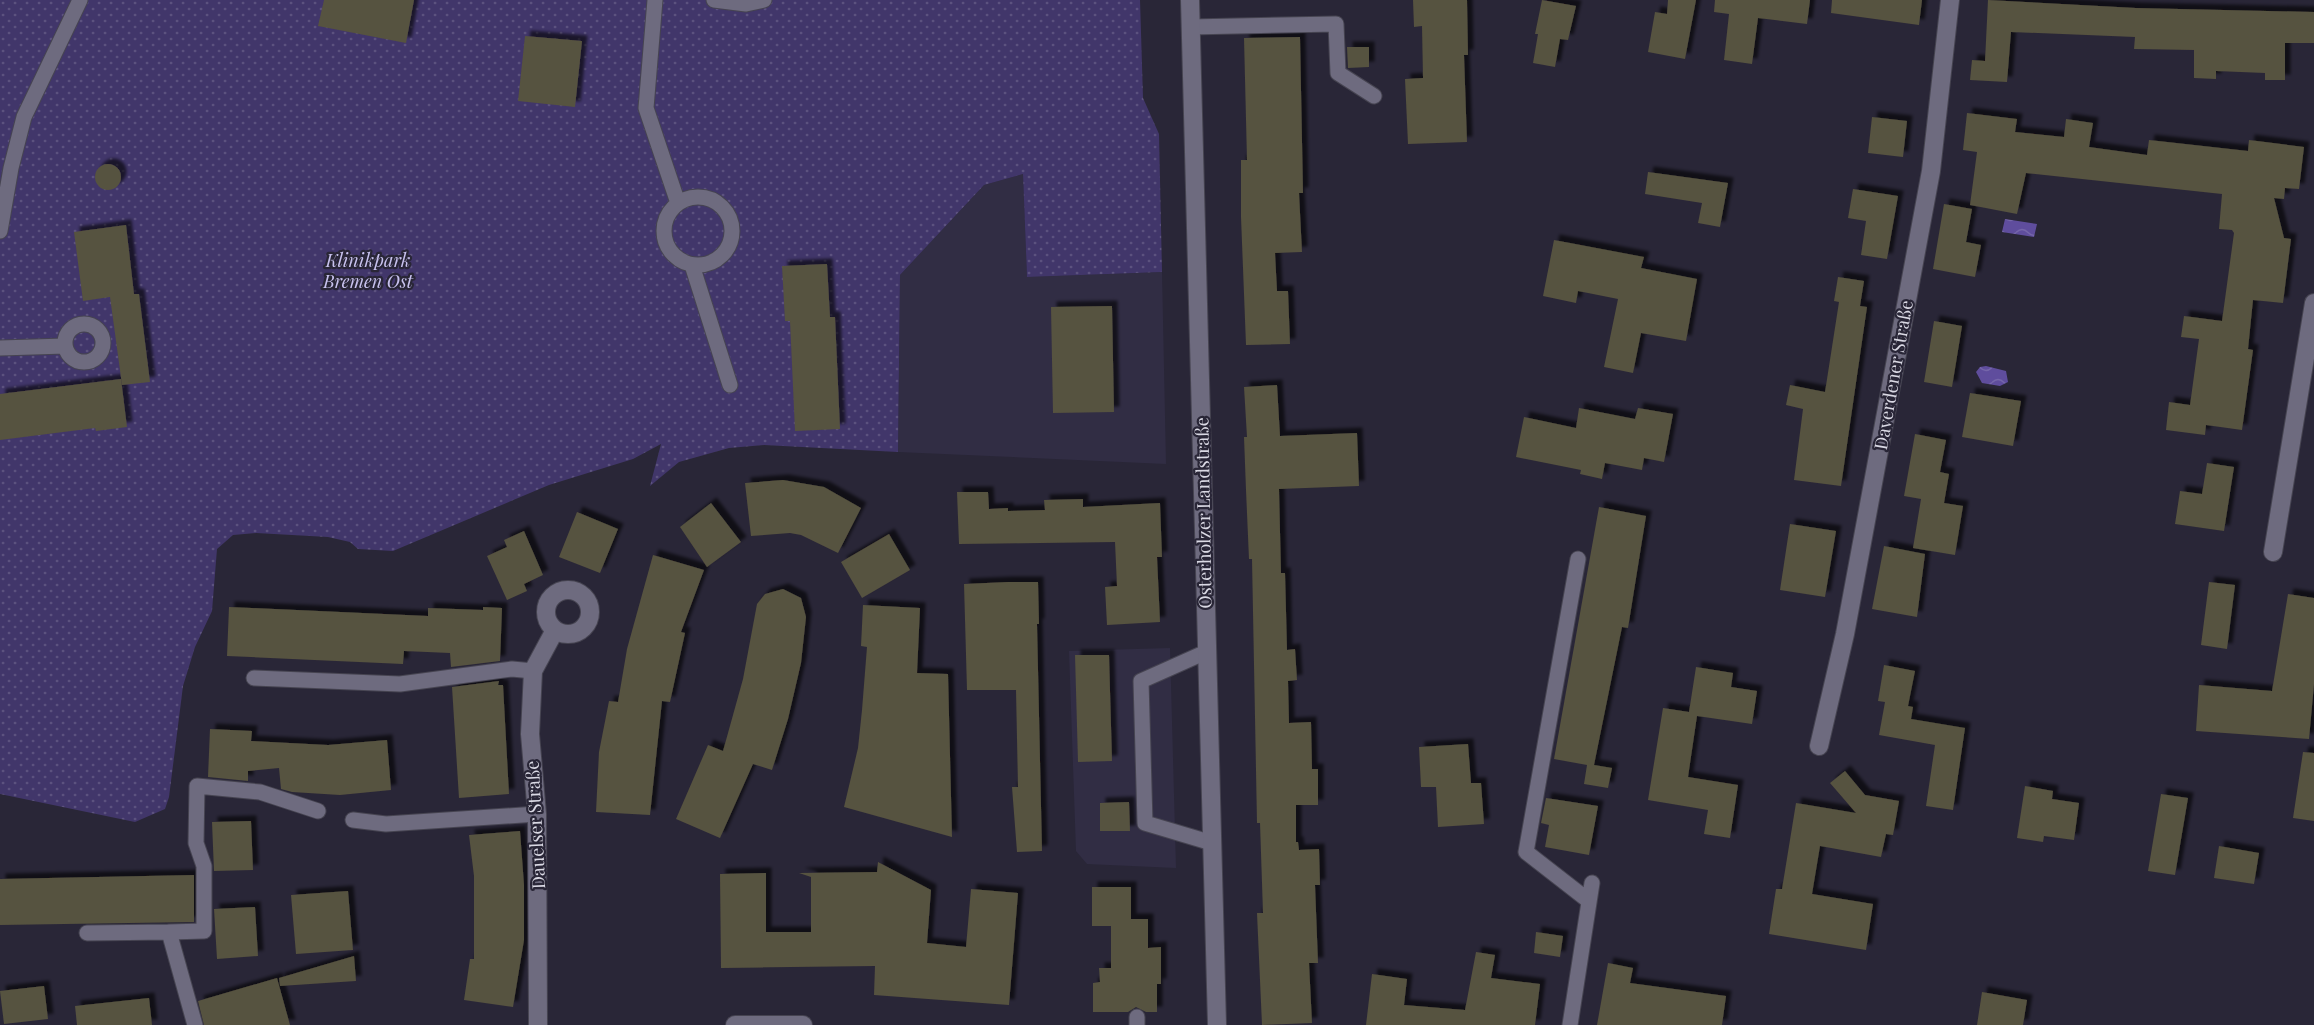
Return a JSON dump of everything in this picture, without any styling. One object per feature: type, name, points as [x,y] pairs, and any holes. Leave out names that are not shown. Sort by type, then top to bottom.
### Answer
[{"type":"street","name":"Osterholzer Landstraße","points":[[1190,0],[1217,1025]]},
{"type":"street","name":"Daverdener Straße","points":[[1818,746],[1845,634],[1931,171],[1950,0]]},
{"type":"street","points":[[2273,552],[2314,303]]},
{"type":"street","name":"Dauelser Straße","points":[[538,1025],[537,814],[530,734],[533,671],[555,630]]},
{"type":"street","points":[[735,1025],[803,1025]]},
{"type":"lane","points":[[0,231],[11,168],[24,117],[80,0]]},
{"type":"lane","points":[[655,0],[646,108],[678,202]]},
{"type":"lane","points":[[714,0],[746,4],[765,0]]},
{"type":"lane","points":[[1190,27],[1336,24],[1338,73],[1374,96]]},
{"type":"lane","points":[[690,197],[704,197],[716,202],[726,211],[732,223],[732,237],[727,249],[717,259],[705,265],[692,265],[674,256],[664,238],[663,225],[668,212],[678,202],[690,197]]},
{"type":"lane","points":[[692,265],[730,385]]},
{"type":"lane","points":[[0,348],[65,346]]},
{"type":"lane","points":[[1578,559],[1526,852],[1589,901]]},
{"type":"lane","points":[[1206,652],[1142,681],[1145,823],[1212,843]]},
{"type":"lane","points":[[254,678],[400,684],[512,669],[533,671]]},
{"type":"lane","points":[[87,933],[204,931],[204,866],[196,843],[197,786],[260,792],[318,811]]},
{"type":"lane","points":[[353,820],[386,824],[537,814]]},
{"type":"lane","points":[[1570,1025],[1592,883]]},
{"type":"lane","points":[[170,932],[195,1025]]},
{"type":"shaded area","points":[[1023,174],[1027,277],[1162,272],[1166,464],[898,452],[900,275],[984,185]]},
{"type":"shaded area","points":[[1170,648],[1176,868],[1087,864],[1076,851],[1069,651]]},
{"type":"green space","name":"Klinikpark Bremen Ost","points":[[0,0],[1140,0],[1143,98],[1159,134],[1162,272],[1027,277],[1023,174],[984,185],[900,275],[898,452],[764,445],[729,448],[679,462],[650,486],[661,444],[633,459],[549,485],[393,551],[358,549],[350,542],[328,537],[256,533],[233,535],[217,549],[212,611],[195,647],[183,686],[169,797],[165,809],[135,822],[0,794]]},
{"type":"water","points":[[2005,219],[2037,224],[2034,237],[2002,232]]},
{"type":"water","points":[[1986,366],[2006,371],[2008,382],[2000,386],[1982,383],[1976,372],[1980,367]]},
{"type":"building","points":[[324,0],[414,0],[406,43],[318,26]]},
{"type":"building","points":[[1413,0],[1467,0],[1468,55],[1464,55],[1467,142],[1408,144],[1405,79],[1423,78],[1422,26],[1414,27]]},
{"type":"building","points":[[1542,0],[1576,6],[1568,40],[1560,39],[1555,67],[1533,63],[1538,34],[1535,34]]},
{"type":"building","points":[[1668,0],[1696,0],[1685,59],[1648,52],[1655,12],[1667,14]]},
{"type":"building","points":[[1715,0],[1810,0],[1807,24],[1758,18],[1752,64],[1724,60],[1729,14],[1714,12]]},
{"type":"building","points":[[1832,0],[1922,0],[1919,25],[1831,13]]},
{"type":"building","points":[[1988,0],[2136,8],[2314,12],[2314,43],[2285,43],[2285,80],[2265,80],[2265,73],[2216,71],[2216,79],[2194,78],[2194,50],[2134,49],[2135,37],[2011,32],[2007,82],[1970,80],[1972,60],[1985,61]]},
{"type":"building","points":[[525,36],[582,41],[575,107],[518,101]]},
{"type":"building","points":[[1300,37],[1303,193],[1299,193],[1302,252],[1275,253],[1277,291],[1288,291],[1290,344],[1246,345],[1241,217],[1241,160],[1247,160],[1244,38]]},
{"type":"building","points":[[1347,47],[1369,47],[1369,67],[1348,68]]},
{"type":"building","points":[[1967,113],[2017,119],[2015,132],[2064,137],[2066,119],[2093,123],[2089,147],[2147,155],[2149,140],[2248,151],[2249,140],[2304,147],[2299,189],[2285,188],[2284,199],[2274,198],[2284,238],[2291,239],[2283,303],[2253,300],[2248,349],[2253,350],[2242,430],[2206,425],[2205,435],[2166,430],[2169,402],[2190,405],[2199,339],[2181,337],[2184,316],[2222,321],[2234,233],[2232,230],[2219,229],[2222,194],[2026,173],[2017,214],[1970,205],[1977,152],[1963,150]]},
{"type":"building","points":[[1872,117],[1907,121],[1903,157],[1868,153]]},
{"type":"building","points":[[108,164],[117,168],[121,177],[117,186],[108,190],[99,186],[95,177],[99,168]]},
{"type":"building","points":[[1648,172],[1728,183],[1720,227],[1698,223],[1702,203],[1645,194]]},
{"type":"building","points":[[1853,189],[1898,196],[1887,259],[1861,255],[1866,221],[1848,218]]},
{"type":"building","points":[[1944,204],[1972,209],[1966,242],[1981,245],[1975,277],[1933,269]]},
{"type":"building","points":[[126,225],[134,294],[139,294],[150,382],[122,385],[110,297],[83,301],[74,232]]},
{"type":"building","points":[[1554,240],[1644,257],[1641,268],[1697,279],[1686,341],[1641,333],[1633,373],[1604,367],[1618,299],[1578,291],[1576,303],[1543,296]]},
{"type":"building","points":[[827,264],[830,317],[835,317],[840,429],[795,431],[790,321],[785,321],[782,266]]},
{"type":"building","points":[[1838,277],[1864,281],[1860,306],[1867,307],[1841,486],[1794,480],[1803,409],[1786,405],[1790,385],[1825,392],[1839,302],[1834,301]]},
{"type":"building","points":[[1112,306],[1114,412],[1053,413],[1051,307]]},
{"type":"building","points":[[1934,321],[1962,326],[1952,387],[1924,382]]},
{"type":"building","points":[[121,379],[127,427],[96,431],[95,428],[0,440],[0,394]]},
{"type":"building","points":[[1277,385],[1280,436],[1357,433],[1359,486],[1279,489],[1281,573],[1285,573],[1287,650],[1295,649],[1297,680],[1288,681],[1289,723],[1311,722],[1312,769],[1318,769],[1318,805],[1296,805],[1296,842],[1298,842],[1299,850],[1319,849],[1320,885],[1315,885],[1318,963],[1309,963],[1312,1023],[1262,1025],[1257,913],[1263,913],[1260,823],[1257,823],[1252,559],[1249,559],[1244,387]]},
{"type":"building","points":[[1970,393],[2021,401],[2013,446],[1962,437]]},
{"type":"building","points":[[1579,408],[1635,419],[1638,408],[1673,414],[1664,462],[1644,458],[1642,470],[1605,463],[1602,479],[1580,474],[1581,470],[1516,457],[1524,417],[1576,428]]},
{"type":"building","points":[[1915,434],[1946,440],[1940,472],[1949,474],[1944,503],[1963,506],[1955,555],[1913,548],[1921,499],[1904,496]]},
{"type":"building","points":[[2207,463],[2234,467],[2224,531],[2175,524],[2180,491],[2202,494]]},
{"type":"building","points":[[783,480],[824,487],[861,508],[838,553],[801,535],[790,533],[751,536],[745,483]]},
{"type":"building","points":[[957,492],[988,492],[989,509],[1008,508],[1008,511],[1045,510],[1044,500],[1083,499],[1083,507],[1160,503],[1162,557],[1157,557],[1160,622],[1107,625],[1105,587],[1117,586],[1115,542],[959,544]]},
{"type":"building","points":[[711,503],[741,542],[707,567],[680,527]]},
{"type":"building","points":[[1599,507],[1646,516],[1628,628],[1622,627],[1594,765],[1612,768],[1608,788],[1584,784],[1587,765],[1554,759]]},
{"type":"building","points":[[577,512],[618,529],[600,573],[559,557]]},
{"type":"building","points":[[1790,524],[1836,531],[1825,597],[1780,590]]},
{"type":"building","points":[[524,531],[543,575],[524,584],[527,591],[507,600],[487,556],[507,547],[504,540]]},
{"type":"building","points":[[889,534],[910,570],[862,598],[841,562]]},
{"type":"building","points":[[1884,546],[1925,554],[1917,617],[1872,609]]},
{"type":"building","points":[[653,555],[704,570],[681,632],[685,633],[670,702],[662,701],[650,815],[596,812],[599,752],[609,701],[618,702],[627,649]]},
{"type":"building","points":[[1038,582],[1042,851],[1017,852],[1012,787],[1018,787],[1016,690],[967,690],[964,584]]},
{"type":"building","points":[[2209,582],[2235,585],[2227,649],[2201,645]]},
{"type":"building","points":[[783,589],[801,598],[806,617],[801,663],[788,719],[772,770],[753,764],[720,838],[676,819],[708,745],[723,751],[743,679],[757,604],[765,594]]},
{"type":"building","points":[[2288,594],[2314,598],[2314,684],[2309,739],[2196,731],[2199,685],[2272,691]]},
{"type":"building","points":[[863,605],[920,608],[917,673],[948,674],[952,837],[844,807],[858,748],[862,710],[867,647],[861,646]]},
{"type":"building","points":[[229,607],[428,616],[428,608],[483,610],[483,607],[502,608],[500,661],[451,667],[450,653],[404,651],[403,664],[227,656]]},
{"type":"building","points":[[1075,655],[1109,655],[1112,761],[1078,762]]},
{"type":"building","points":[[1884,665],[1915,671],[1908,706],[1913,707],[1911,719],[1965,728],[1953,810],[1926,806],[1935,745],[1879,735],[1885,702],[1878,701]]},
{"type":"building","points":[[1696,667],[1733,673],[1731,687],[1757,691],[1752,724],[1697,716],[1688,777],[1738,785],[1730,838],[1704,834],[1708,810],[1648,800],[1663,708],[1689,712]]},
{"type":"building","points":[[499,681],[498,685],[503,685],[509,794],[459,798],[452,687]]},
{"type":"building","points":[[210,729],[252,731],[251,741],[328,745],[387,740],[391,790],[340,795],[292,792],[281,789],[279,768],[248,771],[248,781],[208,777]]},
{"type":"building","points":[[1468,744],[1471,783],[1481,783],[1484,824],[1438,827],[1436,787],[1421,787],[1419,747]]},
{"type":"building","points":[[2303,752],[2314,753],[2314,821],[2293,818]]},
{"type":"building","points":[[1845,771],[1865,795],[1899,801],[1893,835],[1886,834],[1881,857],[1820,846],[1812,894],[1873,904],[1866,950],[1769,934],[1776,889],[1782,889],[1796,803],[1856,813],[1830,783]]},
{"type":"building","points":[[2025,786],[2053,791],[2052,799],[2079,803],[2074,840],[2044,836],[2043,842],[2017,838]]},
{"type":"building","points":[[2161,794],[2188,798],[2175,875],[2148,871]]},
{"type":"building","points":[[1546,798],[1598,806],[1589,855],[1545,847],[1549,825],[1541,823]]},
{"type":"building","points":[[1129,802],[1130,831],[1100,831],[1100,803]]},
{"type":"building","points":[[251,821],[253,870],[214,871],[212,822]]},
{"type":"building","points":[[520,831],[524,885],[524,940],[513,1007],[464,1000],[470,959],[474,959],[474,876],[469,835]]},
{"type":"building","points":[[2219,846],[2259,853],[2254,884],[2214,878]]},
{"type":"building","points":[[878,862],[931,890],[927,943],[966,947],[971,889],[1018,893],[1009,1005],[874,995],[875,966],[721,968],[720,874],[766,873],[766,932],[811,932],[811,877],[799,873],[877,872]]},
{"type":"building","points":[[194,875],[194,922],[0,925],[0,879]]},
{"type":"building","points":[[1092,887],[1131,887],[1131,919],[1148,919],[1148,948],[1161,947],[1161,984],[1157,984],[1157,1012],[1146,1012],[1136,1007],[1128,1012],[1093,1012],[1093,983],[1100,982],[1099,968],[1111,968],[1111,926],[1092,926]]},
{"type":"building","points":[[348,891],[353,950],[296,954],[291,895]]},
{"type":"building","points":[[255,907],[258,956],[217,959],[214,909]]},
{"type":"building","points":[[1536,932],[1563,936],[1560,957],[1534,953]]},
{"type":"building","points":[[1476,952],[1495,955],[1491,978],[1540,984],[1535,1025],[1366,1025],[1372,974],[1407,979],[1404,1005],[1465,1010]]},
{"type":"building","points":[[354,956],[356,981],[280,986],[279,978]]},
{"type":"building","points":[[1608,963],[1633,968],[1630,983],[1726,996],[1722,1025],[1597,1025]]},
{"type":"building","points":[[277,978],[290,1025],[204,1025],[198,1001]]},
{"type":"building","points":[[44,986],[48,1019],[4,1024],[0,991]]},
{"type":"building","points":[[1982,992],[2027,1000],[2023,1025],[1977,1025]]},
{"type":"building","points":[[149,998],[152,1025],[77,1025],[75,1006]]}]
